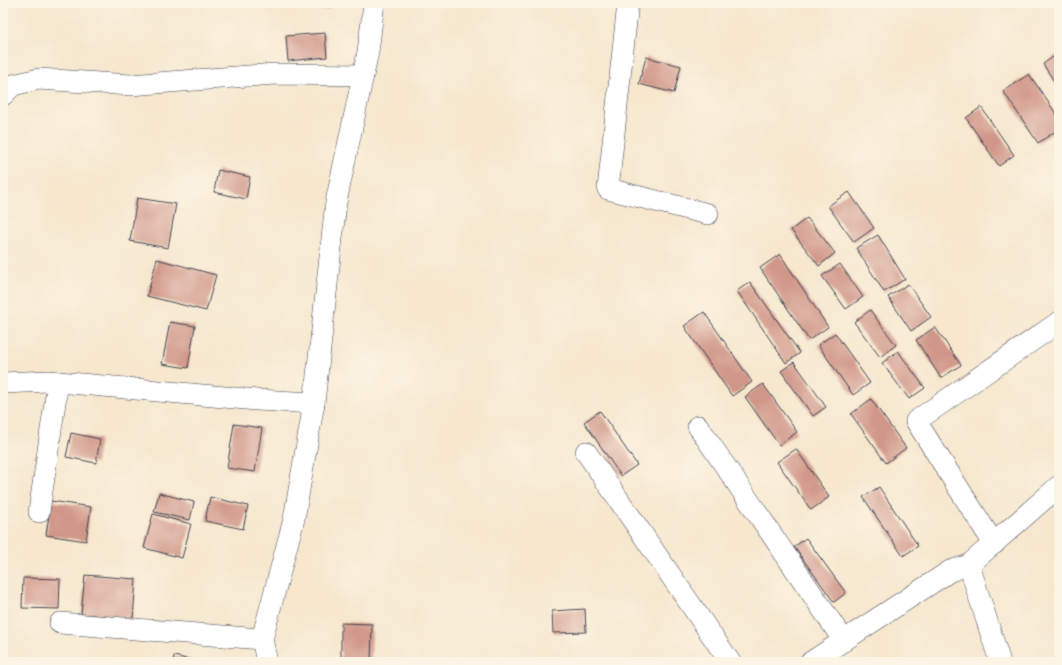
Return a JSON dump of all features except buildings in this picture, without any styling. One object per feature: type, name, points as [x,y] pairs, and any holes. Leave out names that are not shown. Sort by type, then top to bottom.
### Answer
[{"type":"street","points":[[267,662],[262,639],[294,519],[314,403],[336,202],[364,75],[374,3]]},
{"type":"street","points":[[628,3],[608,189],[708,214]]},
{"type":"street","points":[[3,95],[13,86],[39,79],[130,85],[275,74],[364,75]]},
{"type":"street","points":[[994,544],[916,421],[1059,322]]},
{"type":"street","points":[[3,383],[36,381],[58,382],[257,400],[314,403]]},
{"type":"street","points":[[39,512],[58,382]]},
{"type":"street","points":[[698,426],[844,641]]},
{"type":"street","points":[[586,452],[730,662]]},
{"type":"street","points":[[811,662],[950,571],[969,565],[1059,486]]},
{"type":"street","points":[[969,565],[1000,662]]},
{"type":"street","points":[[60,623],[262,639]]}]
